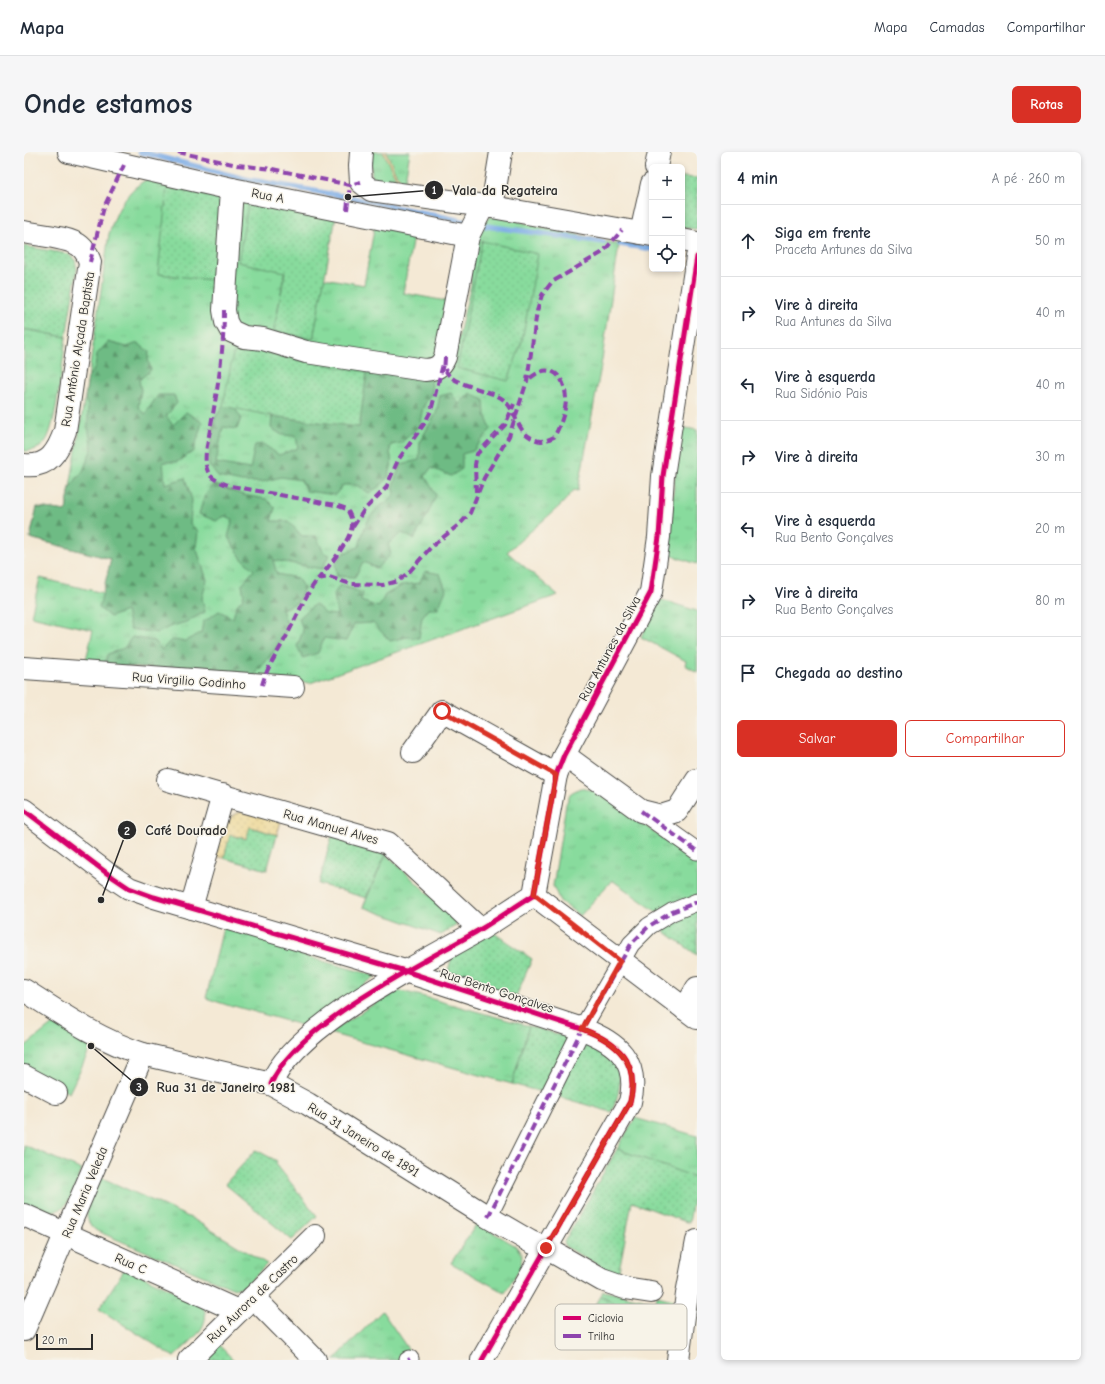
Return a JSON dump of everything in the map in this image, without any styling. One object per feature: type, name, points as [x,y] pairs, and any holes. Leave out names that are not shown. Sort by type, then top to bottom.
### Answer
[{"type":"street","name":"Rua A","points":[[69,152],[232,188],[468,236]]},
{"type":"street","points":[[361,152],[361,182],[370,190],[488,207],[646,234],[650,200]]},
{"type":"street","points":[[232,188],[224,310],[226,322],[231,330],[244,337],[263,340],[306,352],[426,370],[435,370],[442,364],[445,357],[468,236],[488,207],[501,152]]},
{"type":"street","points":[[657,164],[659,152]]},
{"type":"street","name":"Rua António Alçada Baptista","points":[[24,232],[69,241],[80,245],[87,253],[90,262],[65,431],[59,449],[47,461],[31,466],[24,465]]},
{"type":"street","points":[[685,241],[697,243]]},
{"type":"street","name":"Rua Antunes da Silva","points":[[534,894],[556,775],[564,755],[651,592],[659,537],[663,476],[697,257]]},
{"type":"street","name":"Rua Virgilio Godinho","points":[[24,668],[293,687]]},
{"type":"street","points":[[413,752],[442,711],[556,775]]},
{"type":"street","points":[[564,755],[697,851]]},
{"type":"street","name":"Rua Manuel Alves","points":[[168,780],[388,842],[480,929]]},
{"type":"street","points":[[641,811],[661,816],[677,811],[697,780]]},
{"type":"street","points":[[192,908],[223,795]]},
{"type":"street","name":"Rua Bento Gonçalves","points":[[24,810],[108,874],[129,888],[154,897],[406,971],[582,1029],[598,1035],[614,1044],[629,1068],[633,1087],[630,1102],[482,1360]]},
{"type":"street","points":[[271,1084],[282,1064],[314,1032],[336,1016],[406,971],[480,929],[534,894],[620,961],[691,1013],[697,988]]},
{"type":"street","points":[[488,1217],[582,1029],[631,944],[649,926],[672,912],[697,902]]},
{"type":"street","name":"Rua 31 Janeiro de 1891","points":[[24,990],[102,1038],[143,1054],[271,1084],[344,1126],[488,1217],[531,1242],[546,1248],[602,1280],[625,1288],[651,1292]]},
{"type":"street","name":"Rua Maria Veleda","points":[[24,1330],[143,1054]]},
{"type":"street","points":[[24,1076],[56,1093]]},
{"type":"street","name":"Rua C","points":[[24,1215],[66,1234],[245,1304],[315,1360]]},
{"type":"street","name":"Rua Aurora de Castro","points":[[188,1360],[315,1236]]},
{"type":"street","points":[[686,1304],[697,1241]]},
{"type":"street","points":[[678,1360],[679,1350]]},
{"type":"green space","points":[[370,152],[383,152],[397,180],[396,182],[383,182],[372,177]]},
{"type":"green space","points":[[386,152],[410,152],[405,180],[402,181],[397,176]]},
{"type":"green space","points":[[685,177],[697,178],[697,229],[685,228]]},
{"type":"green space","points":[[150,178],[264,199],[238,262],[285,271],[274,330],[313,339],[324,278],[364,285],[375,224],[414,231],[403,293],[446,301],[455,353],[471,284],[470,258],[476,233],[489,217],[510,219],[544,228],[591,237],[619,245],[601,366],[578,491],[574,490],[562,504],[507,552],[558,595],[310,683],[254,676],[85,664],[93,630],[31,616],[40,578],[103,593],[111,559],[30,538],[37,507],[66,511],[90,366],[109,234],[119,209],[129,194],[142,182]]},
{"type":"green space","points":[[167,187],[216,197],[221,201],[222,206],[212,280],[158,274]]},
{"type":"green space","points":[[248,204],[336,217],[313,339],[274,331],[285,272],[238,262]]},
{"type":"green space","points":[[482,241],[538,254],[522,341],[508,381],[457,368]]},
{"type":"green space","points":[[24,246],[68,254],[75,260],[77,269],[66,337],[24,329]]},
{"type":"green space","points":[[24,329],[66,337],[56,409],[49,435],[39,448],[24,451]]},
{"type":"green space","points":[[108,342],[127,347],[138,343],[149,352],[148,359],[151,370],[139,380],[141,390],[138,407],[145,414],[158,395],[174,395],[177,403],[166,416],[173,425],[186,412],[202,422],[194,451],[177,462],[163,462],[165,484],[185,478],[192,500],[190,524],[198,531],[196,547],[207,580],[202,598],[205,612],[186,622],[169,627],[158,633],[130,629],[126,611],[110,617],[99,608],[111,559],[30,538],[37,507],[66,511],[70,487],[83,471],[92,448],[88,427],[88,406],[85,399],[88,377],[95,368],[97,354]]},
{"type":"green space","points":[[241,346],[247,346],[281,357],[367,372],[359,427],[272,416],[223,406],[233,354],[236,349]]},
{"type":"green space","points":[[367,372],[431,377],[432,392],[423,407],[419,426],[401,443],[391,445],[391,464],[388,476],[380,486],[369,493],[356,485],[343,485],[335,495],[306,491],[301,480],[281,477],[262,482],[242,482],[218,477],[209,465],[215,418],[223,406],[235,408],[241,418],[237,429],[223,427],[216,463],[250,469],[255,445],[263,444],[279,455],[298,448],[296,436],[282,435],[271,428],[272,416],[359,427]]},
{"type":"green space","points":[[451,393],[459,404],[470,393],[484,400],[485,415],[491,429],[473,451],[462,454],[462,469],[451,476],[431,468],[425,476],[436,495],[426,518],[414,539],[402,533],[388,544],[391,554],[377,568],[363,562],[355,577],[337,576],[335,564],[344,553],[359,547],[363,531],[371,516],[378,508],[391,499],[395,493],[393,485],[401,464],[419,460],[420,441],[436,414],[440,396]]},
{"type":"green space","points":[[680,427],[697,430],[697,564],[667,554]]},
{"type":"green space","points":[[213,484],[243,495],[266,499],[275,508],[271,521],[288,521],[302,536],[316,536],[324,553],[329,555],[322,569],[273,560],[277,574],[297,578],[304,588],[297,603],[282,609],[288,627],[275,650],[254,676],[104,665],[108,654],[124,648],[132,637],[155,641],[162,650],[171,640],[185,641],[201,633],[203,622],[219,611],[233,618],[236,606],[244,597],[242,584],[254,570],[242,559],[228,537],[233,519],[224,516],[216,521],[199,514],[204,497]]},
{"type":"green space","points":[[425,571],[440,574],[446,590],[438,609],[428,609],[422,617],[419,638],[407,637],[390,641],[373,623],[354,624],[346,641],[324,638],[318,653],[303,658],[297,646],[303,631],[299,618],[315,604],[326,614],[337,615],[334,594],[340,585],[363,593],[361,601],[379,607],[385,595],[403,585],[419,583]]},
{"type":"green space","points":[[659,599],[697,611],[697,672],[685,665],[686,661],[641,637]]},
{"type":"green space","points":[[580,788],[597,791],[697,863],[697,895],[658,913],[612,880],[580,916],[560,901],[553,886],[566,804],[571,793]]},
{"type":"green space","points":[[250,827],[277,835],[267,870],[224,858],[230,835],[246,839]]},
{"type":"green space","points":[[332,835],[386,854],[366,898],[319,884]]},
{"type":"green space","points":[[386,854],[457,921],[455,926],[441,935],[363,907]]},
{"type":"green space","points":[[697,907],[697,955],[665,932],[661,924]]},
{"type":"green space","points":[[223,928],[263,939],[308,957],[376,976],[304,1028],[301,1025],[234,1006],[233,1007],[206,998]]},
{"type":"green space","points":[[491,931],[532,959],[515,999],[450,975],[448,971],[452,956]]},
{"type":"green space","points":[[400,991],[529,1026],[512,1084],[329,1033],[388,995]]},
{"type":"green space","points":[[54,1023],[91,1047],[69,1093],[24,1069],[24,1047]]},
{"type":"green space","points":[[529,1026],[572,1038],[545,1093],[512,1084]]},
{"type":"green space","points":[[581,1041],[604,1052],[617,1068],[619,1088],[611,1112],[553,1095]]},
{"type":"green space","points":[[635,1118],[697,1136],[696,1178],[617,1149]]},
{"type":"green space","points":[[24,1145],[82,1170],[73,1193],[64,1207],[49,1211],[24,1204]]},
{"type":"green space","points":[[617,1149],[697,1178],[689,1223],[632,1202],[618,1276],[566,1247],[564,1242]]},
{"type":"green space","points":[[256,1150],[277,1161],[276,1164],[317,1216],[292,1240],[225,1184]]},
{"type":"green space","points":[[100,1177],[193,1219],[267,1264],[245,1286],[234,1289],[97,1231],[91,1225],[87,1213],[90,1198]]},
{"type":"green space","points":[[477,1223],[516,1246],[522,1255],[521,1266],[505,1293],[451,1263]]},
{"type":"green space","points":[[125,1268],[201,1303],[205,1311],[203,1326],[199,1333],[174,1357],[99,1309]]},
{"type":"green space","points":[[603,1291],[656,1302],[657,1296],[673,1300],[672,1304],[612,1304],[613,1302],[601,1296]]},
{"type":"green space","points":[[601,1296],[613,1302],[612,1304],[596,1304]]},
{"type":"green space","points":[[382,1311],[410,1352],[402,1360],[334,1360]]},
{"type":"green space","points":[[219,1345],[234,1360],[203,1360]]},
{"type":"sand","points":[[383,152],[386,152],[397,176],[402,181],[397,182]]},
{"type":"sand","points":[[241,812],[281,821],[277,835],[251,827],[247,839],[231,835],[224,858],[216,856],[226,824],[235,815]]},
{"type":"waterway","points":[[140,152],[245,179],[348,197],[467,222]]},
{"type":"waterway","points":[[486,226],[603,242]]},
{"type":"waterway","points":[[620,244],[649,249]]},
{"type":"marked path","points":[[178,152],[237,165],[272,169],[350,185],[361,182]]},
{"type":"marked path","points":[[90,262],[104,207],[124,165]]},
{"type":"marked path","points":[[347,210],[350,185]]},
{"type":"marked path","points":[[262,685],[270,665],[285,639],[305,598],[318,579],[329,577],[351,584],[383,585],[398,581],[410,571],[431,547],[461,523],[470,513],[484,478],[509,436],[515,418],[527,381],[537,311],[542,295],[552,282],[603,252],[622,230]]},
{"type":"marked path","points":[[224,310],[221,363],[206,451],[207,471],[213,478],[231,486],[335,505],[347,509],[352,524],[349,536],[337,556],[318,579]]},
{"type":"marked path","points":[[445,357],[445,369],[448,375],[462,383],[498,396],[504,400],[512,410],[520,427],[528,436],[542,441],[554,437],[562,419],[566,401],[563,383],[559,377],[549,371],[542,371],[527,381]]},
{"type":"marked path","points":[[353,527],[364,510],[386,488],[398,460],[424,424],[431,411],[443,364]]},
{"type":"marked path","points":[[476,492],[475,465],[477,454],[505,425],[514,404]]},
{"type":"marked path","points":[[641,811],[697,851]]},
{"type":"marked path","points":[[488,1217],[582,1029],[631,944],[649,926],[672,912],[697,902]]},
{"type":"cycle path","points":[[271,1084],[285,1061],[306,1039],[333,1017],[364,996],[481,929],[534,895],[556,775],[564,755],[651,592],[659,537],[663,476],[697,257]]},
{"type":"cycle path","points":[[24,810],[108,874],[129,888],[154,897],[405,971],[582,1029],[606,1040],[623,1055],[632,1075],[630,1102],[482,1360]]},
{"type":"place","name":"Vala da Regateira","points":[[348,197]]},
{"type":"place","name":"Café Dourado","points":[[101,900]]},
{"type":"place","name":"Rua 31 de Janeiro 1981","points":[[91,1046]]},
{"type":"route","points":[[442,711],[556,775],[534,894],[620,961],[582,1029],[598,1035],[614,1044],[624,1058],[631,1072],[633,1087],[630,1102],[546,1248]]}]
